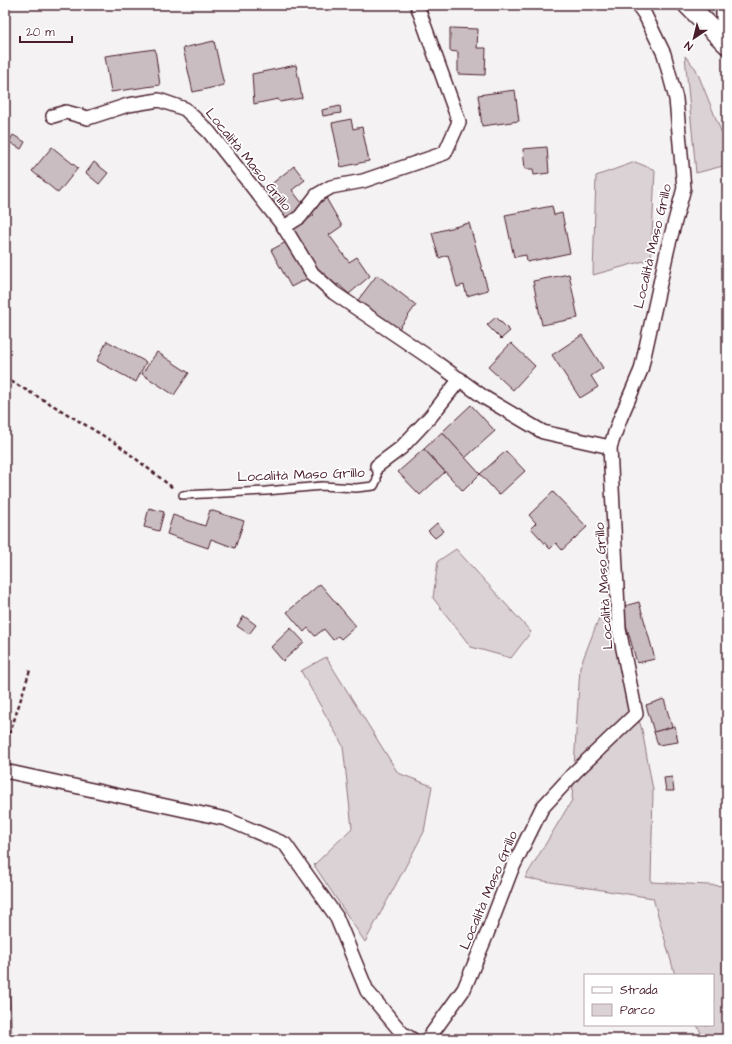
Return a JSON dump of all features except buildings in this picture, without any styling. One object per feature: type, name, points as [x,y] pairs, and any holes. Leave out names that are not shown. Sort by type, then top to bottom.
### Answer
[{"type":"main road","points":[[688,5],[724,41]]},
{"type":"street","name":"Località Maso Grillo","points":[[284,227],[300,217],[317,195],[331,187],[363,181],[445,153],[459,122],[417,5]]},
{"type":"street","name":"Località Maso Grillo","points":[[428,1039],[464,989],[511,871],[542,808],[575,772],[636,714],[619,629],[610,447],[641,370],[668,247],[684,188],[676,99],[664,54],[645,15],[638,5]]},
{"type":"street","name":"Località Maso Grillo","points":[[53,116],[66,112],[88,118],[128,105],[159,100],[185,108],[209,132],[284,227],[312,273],[334,294],[430,358],[485,398],[543,432],[610,447]]},
{"type":"street","points":[[377,466],[401,448],[431,416],[460,379]]},
{"type":"street","points":[[5,771],[226,819],[285,844],[336,916],[367,991],[402,1033],[412,1039]]},
{"type":"lane","points":[[720,5],[724,41]]},
{"type":"lane","name":"Località Maso Grillo","points":[[183,495],[266,491],[322,486],[356,488],[374,486],[377,480],[377,466]]},
{"type":"path","points":[[5,378],[49,402],[118,444],[167,484],[183,495]]},
{"type":"path","points":[[5,740],[11,730],[30,670]]},
{"type":"shaded area","points":[[707,5],[727,5],[727,27],[710,12]]},
{"type":"green space","points":[[685,56],[696,69],[727,146],[727,165],[696,173]]},
{"type":"green space","points":[[635,162],[655,170],[651,259],[593,275],[596,176]]},
{"type":"green space","points":[[456,549],[531,632],[511,658],[471,647],[433,598],[438,561]]},
{"type":"green space","points":[[604,605],[642,730],[653,790],[651,882],[727,886],[727,1039],[704,1039],[698,1026],[714,1026],[714,974],[675,974],[653,898],[525,878],[572,800],[580,667]]},
{"type":"green space","points":[[326,657],[398,773],[432,786],[424,832],[365,942],[314,865],[352,828],[343,746],[301,671]]},
{"type":"green space","points":[[5,958],[8,958],[12,1039],[5,1039]]}]
